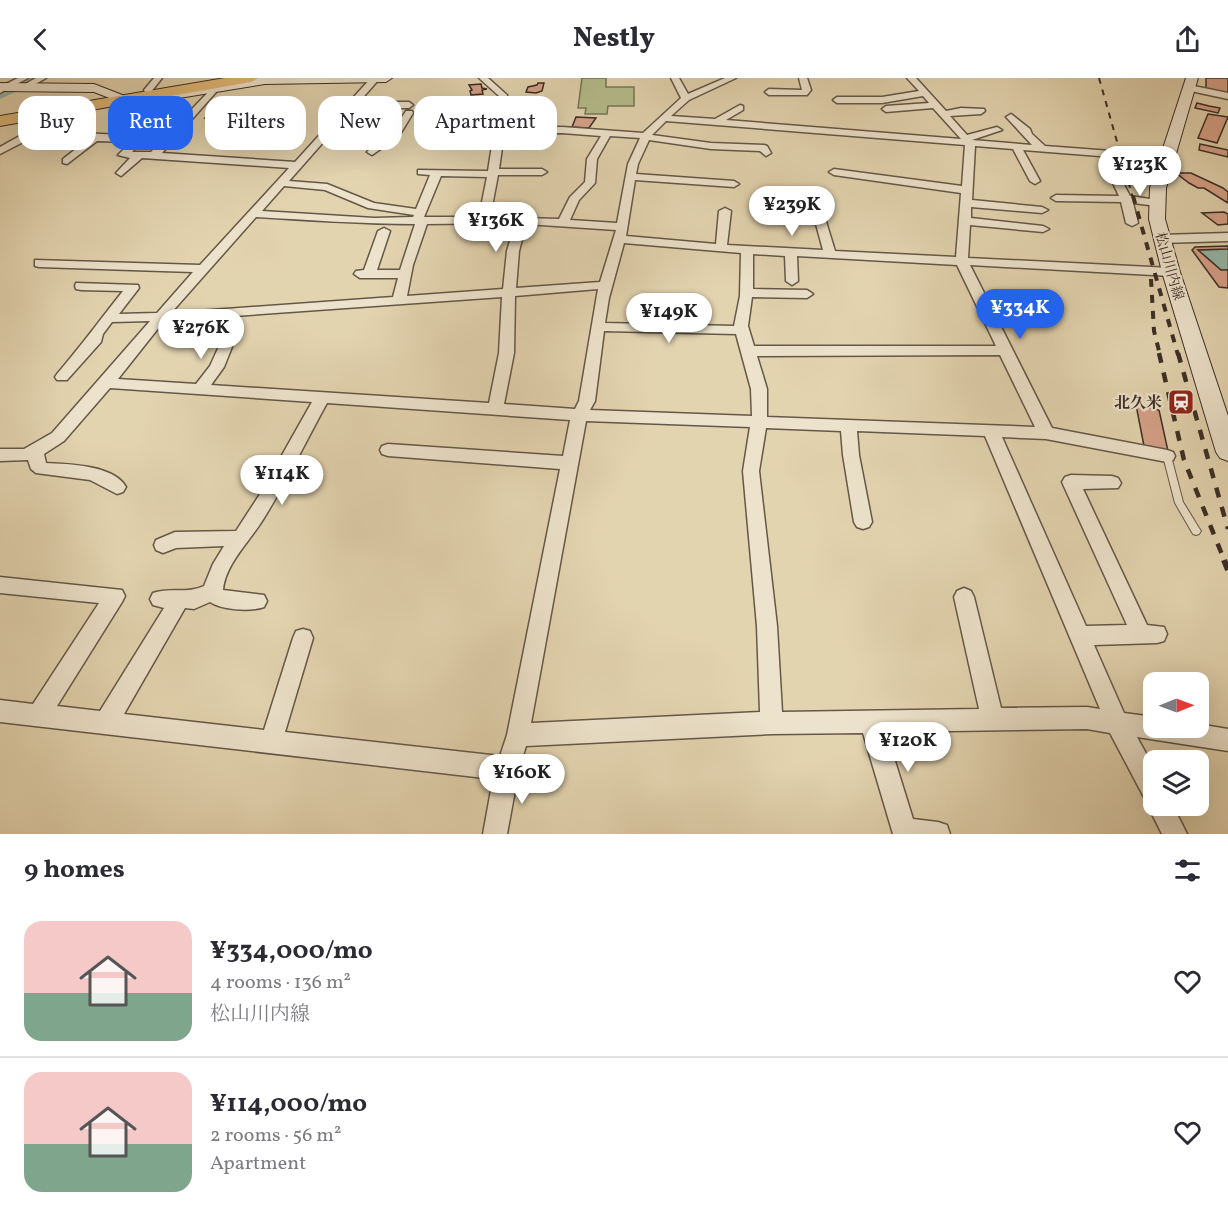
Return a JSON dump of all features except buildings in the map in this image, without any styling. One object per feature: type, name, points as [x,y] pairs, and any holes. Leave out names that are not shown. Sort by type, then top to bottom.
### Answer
[{"type":"highway","points":[[134,96],[251,78]]},
{"type":"highway","points":[[123,96],[153,84],[217,83]]},
{"type":"highway","points":[[0,115],[108,100]]},
{"type":"highway","points":[[0,121],[18,118]]},
{"type":"main road","points":[[163,96],[217,83],[383,78]]},
{"type":"main road","points":[[2,88],[24,83],[94,88],[110,96]]},
{"type":"main road","name":"松山川内線","points":[[1190,83],[1158,188],[1157,203],[1161,239],[1228,452]]},
{"type":"street","points":[[24,83],[42,78]]},
{"type":"street","points":[[361,96],[376,78]]},
{"type":"street","points":[[483,78],[502,96]]},
{"type":"street","points":[[675,78],[686,98]]},
{"type":"street","points":[[495,834],[507,769],[518,735],[579,415],[587,401],[605,285],[621,233],[633,165],[646,137],[663,118],[686,98],[732,78]]},
{"type":"street","points":[[769,92],[804,93],[807,90],[802,78]]},
{"type":"street","points":[[911,78],[967,141],[962,262],[1046,433]]},
{"type":"street","points":[[155,154],[217,83]]},
{"type":"street","points":[[1190,83],[1228,96]]},
{"type":"street","points":[[837,100],[882,100],[925,93]]},
{"type":"street","points":[[864,110],[935,105]]},
{"type":"street","points":[[402,108],[409,109],[402,125]]},
{"type":"street","points":[[718,135],[720,122],[740,108]]},
{"type":"street","points":[[944,114],[981,111]]},
{"type":"street","points":[[1011,117],[1043,149]]},
{"type":"street","points":[[663,118],[967,141],[1138,156],[1166,161]]},
{"type":"street","points":[[861,134],[863,129],[894,128],[906,125]]},
{"type":"street","points":[[557,130],[646,137],[710,148],[764,148],[766,153]]},
{"type":"street","points":[[967,141],[998,130]]},
{"type":"street","points":[[563,222],[574,199],[590,183],[592,159],[607,133]]},
{"type":"street","points":[[96,138],[139,139],[123,154],[155,154],[298,165]]},
{"type":"street","points":[[0,150],[18,141]]},
{"type":"street","points":[[0,455],[36,451],[58,437],[107,383],[160,318],[318,143]]},
{"type":"street","points":[[1017,147],[1035,181]]},
{"type":"street","points":[[67,161],[80,150]]},
{"type":"street","points":[[484,221],[496,150]]},
{"type":"street","points":[[121,173],[140,154]]},
{"type":"street","points":[[422,172],[542,172]]},
{"type":"street","points":[[399,301],[420,218],[437,172]]},
{"type":"street","points":[[834,172],[966,190]]},
{"type":"street","points":[[631,177],[734,184]]},
{"type":"street","points":[[281,183],[334,189],[372,206],[420,218]]},
{"type":"street","points":[[1118,183],[1126,199],[1132,223]]},
{"type":"street","points":[[1056,198],[1126,199],[1157,203]]},
{"type":"street","points":[[965,203],[1042,210]]},
{"type":"street","points":[[721,248],[724,211]]},
{"type":"street","points":[[253,214],[354,218],[374,221],[420,218],[563,222],[721,248],[1171,272]]},
{"type":"street","points":[[775,217],[821,219],[830,254]]},
{"type":"street","points":[[495,409],[504,375],[508,293],[514,241],[522,220]]},
{"type":"street","points":[[964,220],[1043,229]]},
{"type":"street","points":[[384,231],[364,274],[405,274]]},
{"type":"street","points":[[1161,239],[1228,237]]},
{"type":"street","points":[[747,250],[746,293],[741,318],[742,330],[759,389],[760,414],[751,471],[767,627],[772,723]]},
{"type":"street","points":[[790,252],[792,281]]},
{"type":"street","points":[[39,262],[204,269]]},
{"type":"street","points":[[108,318],[160,318],[605,285]]},
{"type":"street","points":[[62,377],[96,339],[96,333],[134,288],[81,286]]},
{"type":"street","points":[[746,293],[807,294]]},
{"type":"street","points":[[597,327],[742,330]]},
{"type":"street","points":[[201,388],[217,367],[225,347]]},
{"type":"street","points":[[748,351],[1007,350]]},
{"type":"street","points":[[107,383],[579,415],[1046,433],[1167,456]]},
{"type":"street","points":[[212,592],[224,558],[240,538],[264,516],[323,397]]},
{"type":"street","points":[[849,426],[851,455],[863,522]]},
{"type":"street","points":[[991,431],[1117,723],[1143,772]]},
{"type":"street","points":[[388,450],[570,463]]},
{"type":"street","points":[[36,451],[37,465],[42,469],[91,472],[107,478],[117,487]]},
{"type":"street","points":[[1080,636],[1149,634],[1071,482],[1112,483]]},
{"type":"street","points":[[163,545],[175,540],[240,538]]},
{"type":"street","points":[[0,585],[115,596],[39,715]]},
{"type":"street","points":[[106,723],[170,599],[194,600],[212,592]]},
{"type":"street","points":[[212,592],[219,598],[257,601]]},
{"type":"street","points":[[964,597],[993,720]]},
{"type":"street","points":[[272,742],[303,638]]},
{"type":"street","points":[[0,711],[507,769]]},
{"type":"street","points":[[518,735],[772,723],[1087,718],[1228,740]]},
{"type":"street","points":[[871,722],[905,832],[938,834]]},
{"type":"street","points":[[1165,816],[1175,834]]},
{"type":"lane","points":[[1167,456],[1179,503],[1196,531]]},
{"type":"green space","points":[[582,78],[606,78],[606,87],[634,87],[634,106],[608,106],[607,114],[585,114],[586,108],[578,108]]},
{"type":"shaded area","points":[[1228,249],[1228,270],[1221,270],[1198,250]]},
{"type":"waterway","points":[[0,94],[32,78]]},
{"type":"railway","points":[[1099,78],[1133,198]]},
{"type":"railway","points":[[1133,196],[1178,355]]},
{"type":"railway","points":[[1151,279],[1154,331],[1160,355]]},
{"type":"railway","points":[[1159,353],[1184,460],[1225,562]]},
{"type":"railway","points":[[1178,353],[1228,529]]},
{"type":"railway","points":[[1224,560],[1228,570]]},
{"type":"place","name":"北久米","points":[[1181,402]]}]
